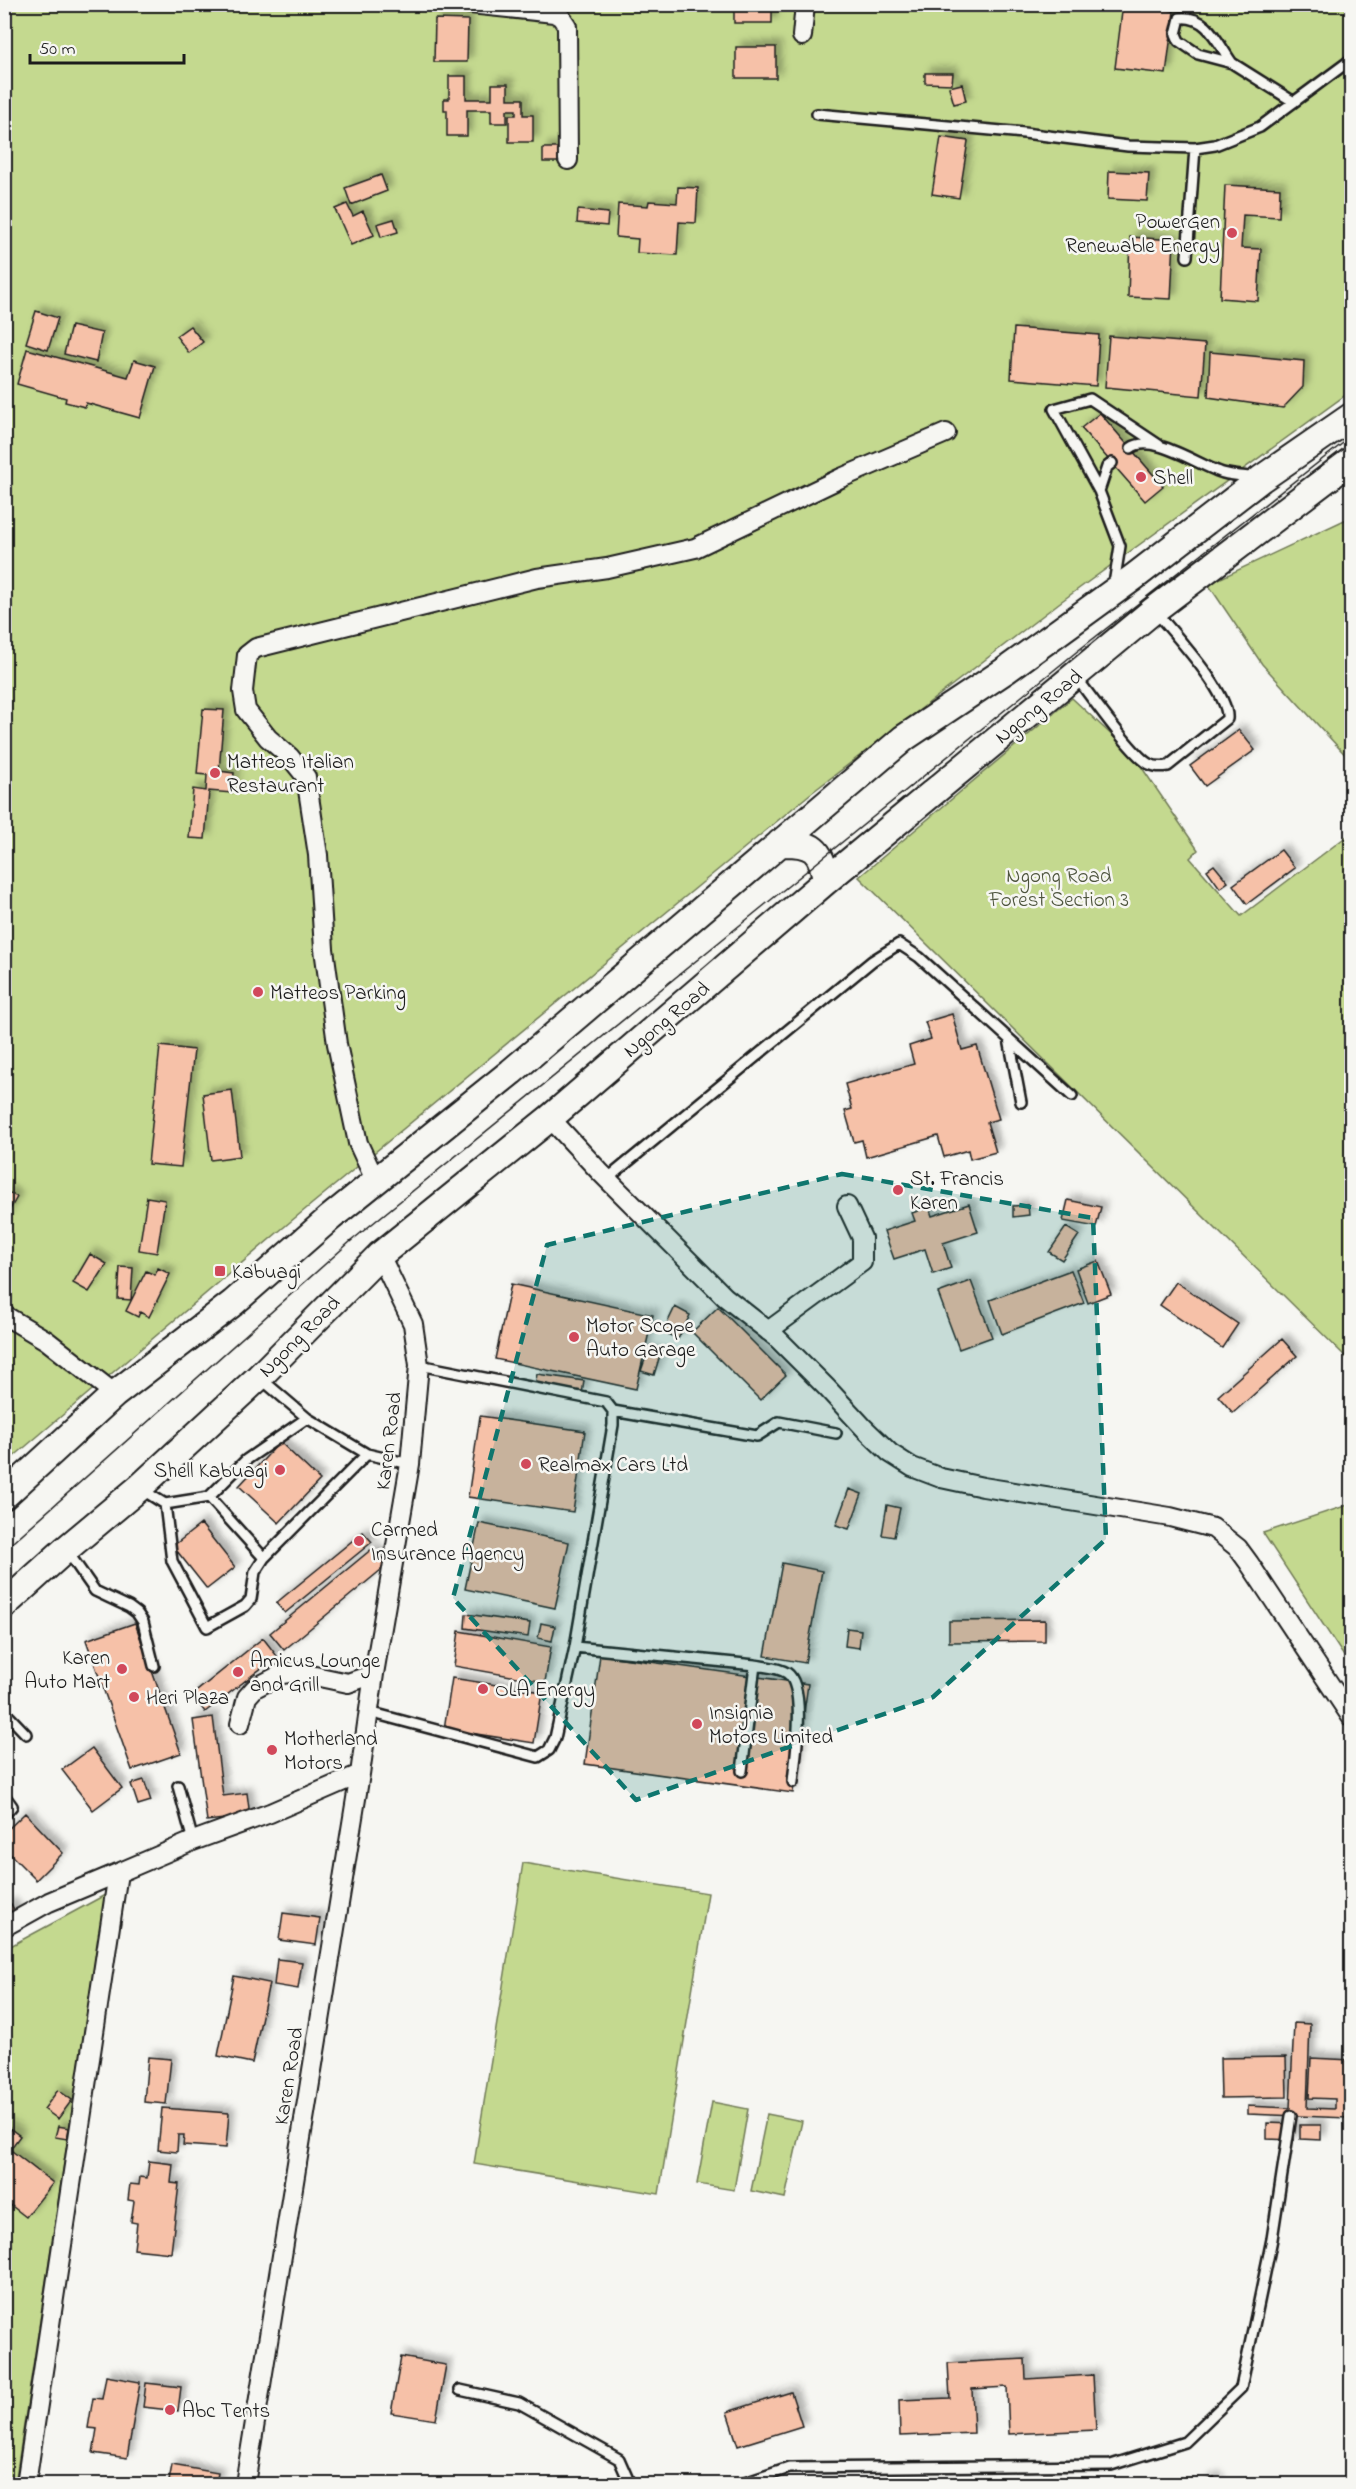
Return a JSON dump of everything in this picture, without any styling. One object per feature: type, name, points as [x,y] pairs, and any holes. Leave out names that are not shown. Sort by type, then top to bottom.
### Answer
[{"type":"main road","points":[[4,1496],[115,1394],[233,1303],[331,1217],[510,1072],[904,738],[1006,670],[1261,479],[1352,416]]},
{"type":"main road","name":"Ngong Road","points":[[4,1605],[139,1488],[259,1377],[380,1255],[550,1118],[826,881],[1154,610],[1352,460]]},
{"type":"main road","points":[[780,843],[802,843],[814,849],[824,862],[826,881]]},
{"type":"street","points":[[470,4],[554,13],[567,26],[568,160]]},
{"type":"street","points":[[802,36],[805,4]]},
{"type":"street","points":[[376,1182],[358,1143],[337,1044],[324,949],[318,855],[306,777],[253,722],[246,710],[243,691],[247,655],[256,648],[439,601],[537,578],[608,568],[695,548],[841,478],[946,433]]},
{"type":"street","points":[[550,1118],[607,1179],[725,1297],[768,1331],[828,1388],[890,1453],[912,1467],[941,1478],[983,1487],[1170,1517],[1213,1528],[1238,1548],[1249,1563],[1352,1718]]},
{"type":"street","points":[[768,1331],[862,1262],[862,1238],[847,1206]]},
{"type":"street","name":"Karen Road","points":[[245,2484],[360,1774],[374,1674],[410,1464],[419,1365],[413,1324],[380,1255]]},
{"type":"street","points":[[4,1315],[46,1340],[115,1394]]},
{"type":"street","points":[[240,1724],[247,1697],[255,1688],[282,1674],[296,1672],[348,1683],[374,1674]]},
{"type":"street","points":[[4,1927],[49,1902],[193,1840],[270,1813],[360,1774]]},
{"type":"street","points":[[26,2484],[118,1873]]},
{"type":"lane","points":[[1232,63],[1207,26],[1199,20],[1180,18],[1176,34],[1179,41],[1198,54],[1232,63],[1294,102]]},
{"type":"lane","points":[[817,114],[1024,133],[1128,146],[1195,148],[1226,142],[1260,127],[1352,59]]},
{"type":"lane","points":[[1186,257],[1195,148]]},
{"type":"lane","points":[[1113,592],[1120,546],[1099,491],[1054,409],[1090,399],[1159,445],[1223,473],[1261,479]]},
{"type":"lane","points":[[1131,448],[1135,445],[1159,445]]},
{"type":"lane","points":[[1099,491],[1107,467],[1112,463]]},
{"type":"lane","points":[[1075,676],[1134,749],[1150,764],[1160,767],[1168,766],[1227,719],[1225,702],[1211,680],[1154,610]]},
{"type":"lane","points":[[607,1179],[872,961],[898,944],[919,957],[1072,1096]]},
{"type":"lane","points":[[1009,1039],[1021,1102]]},
{"type":"lane","points":[[369,1712],[538,1757],[549,1750],[555,1738],[575,1647],[613,1425],[613,1411],[606,1402],[419,1365]]},
{"type":"lane","points":[[259,1377],[307,1418],[367,1454],[410,1464]]},
{"type":"lane","points":[[613,1411],[757,1436],[779,1422],[836,1433]]},
{"type":"lane","points":[[139,1488],[165,1504],[209,1497],[246,1460],[307,1418]]},
{"type":"lane","points":[[165,1504],[172,1561],[207,1627],[245,1606],[251,1599],[255,1572],[264,1558],[367,1454]]},
{"type":"lane","points":[[209,1497],[264,1558]]},
{"type":"lane","points":[[66,1549],[95,1591],[137,1613],[143,1622],[154,1666]]},
{"type":"lane","points":[[575,1647],[755,1665],[781,1670],[793,1678],[797,1686],[793,1782]]},
{"type":"lane","points":[[742,1771],[755,1665]]},
{"type":"lane","points":[[4,1711],[26,1734]]},
{"type":"lane","points":[[178,1786],[193,1840]]},
{"type":"lane","points":[[4,1795],[12,1806],[4,1815]]},
{"type":"lane","points":[[742,2484],[789,2468],[1111,2465],[1185,2442],[1241,2388],[1272,2239],[1291,2116]]},
{"type":"lane","points":[[460,2390],[519,2403],[619,2459],[630,2484]]},
{"type":"highlighted area","points":[[842,1174],[1093,1218],[1106,1539],[933,1697],[636,1800],[453,1598],[547,1245]]},
{"type":"green space","points":[[5,5],[1351,5],[1351,391],[1059,603],[810,794],[290,1222],[5,1464]]},
{"type":"green space","points":[[1351,517],[1351,761],[1262,664],[1208,584]]},
{"type":"green space","name":"Ngong Road Forest Section 3","points":[[1072,698],[1134,756],[1198,850],[1190,858],[1241,916],[1351,833],[1351,1362],[859,877]]},
{"type":"green space","points":[[1352,1504],[1351,1667],[1263,1533]]},
{"type":"green space","points":[[523,1863],[708,1893],[659,2194],[474,2164]]},
{"type":"green space","points":[[105,1895],[15,2484],[5,2484],[5,1949]]},
{"type":"green space","points":[[712,2102],[748,2109],[734,2190],[697,2184]]},
{"type":"green space","points":[[767,2114],[802,2121],[785,2198],[751,2191]]},
{"type":"building","points":[[734,4],[772,4],[772,23],[734,23]]},
{"type":"building","points":[[1123,4],[1174,11],[1166,74],[1115,68]]},
{"type":"building","points":[[435,19],[468,20],[467,62],[434,62]]},
{"type":"building","points":[[736,47],[776,47],[776,78],[736,78]]},
{"type":"building","points":[[925,73],[953,73],[952,84],[925,83]]},
{"type":"building","points":[[449,76],[466,76],[466,99],[492,99],[492,84],[508,84],[508,99],[523,99],[523,115],[533,115],[533,142],[509,142],[509,115],[516,115],[516,110],[507,110],[507,123],[491,123],[491,110],[467,110],[467,136],[447,136],[447,110],[444,110],[444,99],[449,99]]},
{"type":"building","points":[[962,84],[966,101],[954,104],[949,87]]},
{"type":"building","points":[[941,137],[968,141],[959,198],[932,194]]},
{"type":"building","points":[[543,148],[560,148],[560,162],[543,162]]},
{"type":"building","points":[[1109,171],[1149,173],[1147,201],[1108,199]]},
{"type":"building","points":[[381,175],[387,191],[351,205],[345,188]]},
{"type":"building","name":"PowerGen Renewable Energy","points":[[1225,185],[1280,188],[1279,217],[1243,215],[1241,248],[1261,249],[1258,301],[1220,298]]},
{"type":"building","points":[[678,187],[698,188],[696,223],[679,222],[677,255],[637,253],[638,239],[616,237],[618,204],[648,206],[649,201],[677,203]]},
{"type":"building","points":[[347,204],[353,216],[363,211],[374,235],[351,245],[335,209]]},
{"type":"building","points":[[578,210],[608,213],[607,226],[577,223]]},
{"type":"building","points":[[394,219],[398,232],[381,237],[377,224]]},
{"type":"building","points":[[1130,237],[1174,240],[1171,299],[1128,297]]},
{"type":"building","points":[[36,311],[58,318],[48,350],[26,343]]},
{"type":"building","points":[[71,326],[102,333],[96,362],[64,354]]},
{"type":"building","points":[[190,326],[203,342],[189,353],[176,336]]},
{"type":"building","points":[[1014,328],[1099,335],[1096,386],[1011,379]]},
{"type":"building","points":[[1109,336],[1205,344],[1201,396],[1105,387]]},
{"type":"building","points":[[27,349],[128,377],[134,360],[155,366],[140,418],[86,403],[85,407],[65,402],[66,398],[17,384]]},
{"type":"building","points":[[1210,352],[1304,361],[1303,387],[1283,408],[1208,397]]},
{"type":"building","points":[[1100,413],[1163,486],[1145,501],[1081,428]]},
{"type":"building","name":"Matteos Italian Restaurant","points":[[203,709],[224,710],[219,771],[234,773],[232,793],[209,791],[205,839],[189,838],[193,789],[206,791],[207,775],[197,774]]},
{"type":"building","points":[[1239,730],[1255,750],[1205,786],[1190,766]]},
{"type":"building","points":[[1281,850],[1295,868],[1247,904],[1233,885]]},
{"type":"building","points":[[1214,865],[1228,882],[1220,888],[1207,870]]},
{"type":"building","points":[[952,1014],[962,1050],[977,1046],[999,1119],[987,1122],[996,1152],[970,1159],[968,1150],[944,1157],[938,1136],[866,1157],[862,1140],[854,1142],[845,1111],[852,1109],[845,1084],[914,1064],[909,1046],[931,1039],[925,1022]]},
{"type":"building","points":[[160,1046],[194,1050],[181,1167],[148,1164]]},
{"type":"building","points":[[232,1090],[240,1156],[211,1160],[203,1094]]},
{"type":"building","points":[[4,1190],[17,1197],[4,1220]]},
{"type":"building","points":[[147,1197],[165,1200],[157,1253],[139,1250]]},
{"type":"building","points":[[1068,1200],[1101,1207],[1096,1227],[1063,1221]]},
{"type":"building","points":[[969,1204],[978,1232],[943,1243],[951,1268],[933,1274],[925,1249],[894,1259],[884,1231],[915,1221],[912,1213],[929,1207],[932,1216]]},
{"type":"building","points":[[1028,1205],[1029,1215],[1013,1217],[1013,1206]]},
{"type":"building","points":[[1066,1227],[1079,1235],[1062,1260],[1049,1252]]},
{"type":"building","points":[[90,1254],[107,1264],[89,1292],[73,1283]]},
{"type":"building","points":[[1098,1261],[1111,1294],[1088,1303],[1076,1269]]},
{"type":"building","points":[[120,1267],[133,1268],[131,1300],[118,1299]]},
{"type":"building","points":[[158,1268],[170,1274],[149,1317],[140,1312],[138,1317],[126,1311],[146,1271],[155,1275]]},
{"type":"building","points":[[1071,1270],[1084,1303],[1002,1334],[990,1300]]},
{"type":"building","points":[[971,1281],[992,1337],[959,1349],[938,1293]]},
{"type":"building","points":[[1176,1282],[1238,1324],[1222,1348],[1160,1305]]},
{"type":"building","name":"Motor Scope Auto Garage","points":[[511,1284],[653,1315],[636,1389],[495,1359]]},
{"type":"building","points":[[675,1307],[690,1315],[678,1339],[663,1332]]},
{"type":"building","points":[[718,1307],[786,1375],[760,1400],[692,1332]]},
{"type":"building","points":[[1282,1339],[1297,1356],[1233,1413],[1218,1396]]},
{"type":"building","points":[[648,1351],[660,1355],[654,1375],[641,1371]]},
{"type":"building","points":[[537,1374],[584,1381],[582,1394],[535,1387]]},
{"type":"building","name":"Realmax Cars Ltd","points":[[480,1416],[585,1431],[573,1512],[468,1497]]},
{"type":"building","points":[[280,1442],[320,1480],[279,1523],[239,1486]]},
{"type":"building","points":[[849,1489],[862,1494],[849,1529],[836,1525]]},
{"type":"building","points":[[887,1505],[900,1508],[894,1537],[882,1535]]},
{"type":"building","points":[[479,1523],[569,1542],[555,1608],[465,1589]]},
{"type":"building","points":[[201,1524],[235,1567],[207,1589],[173,1546]]},
{"type":"building","points":[[363,1532],[372,1542],[285,1613],[276,1603]]},
{"type":"building","points":[[373,1548],[387,1565],[284,1650],[270,1633]]},
{"type":"building","points":[[782,1563],[822,1571],[805,1663],[765,1656]]},
{"type":"building","points":[[466,1614],[530,1623],[528,1637],[465,1628]]},
{"type":"building","points":[[1045,1620],[1045,1641],[949,1642],[949,1621]]},
{"type":"building","name":"Heri Plaza","points":[[135,1623],[181,1753],[132,1770],[86,1640]]},
{"type":"building","points":[[541,1623],[555,1626],[552,1641],[538,1638]]},
{"type":"building","points":[[847,1628],[861,1630],[859,1648],[845,1646]]},
{"type":"building","points":[[459,1631],[551,1647],[545,1682],[454,1666]]},
{"type":"building","points":[[263,1638],[277,1656],[205,1712],[192,1695]]},
{"type":"building","name":"Insignia Motors Limited","points":[[600,1655],[808,1684],[793,1793],[585,1764]]},
{"type":"building","points":[[452,1678],[542,1692],[534,1743],[444,1729]]},
{"type":"building","points":[[213,1717],[223,1796],[247,1793],[250,1816],[207,1821],[193,1720]]},
{"type":"building","points":[[92,1748],[122,1788],[93,1810],[62,1770]]},
{"type":"building","points":[[144,1780],[151,1801],[138,1805],[131,1784]]},
{"type":"building","points":[[25,1813],[63,1853],[36,1880],[4,1848],[4,1833]]},
{"type":"building","points":[[11,1904],[17,1915],[4,1921],[4,1907]]},
{"type":"building","points":[[283,1913],[320,1918],[316,1945],[279,1940]]},
{"type":"building","points":[[277,1959],[302,1962],[298,1989],[274,1985]]},
{"type":"building","points":[[234,1976],[269,1983],[252,2063],[218,2056]]},
{"type":"building","points":[[1294,2023],[1310,2024],[1307,2108],[1335,2109],[1335,2099],[1309,2098],[1311,2058],[1352,2060],[1352,2100],[1349,2100],[1348,2118],[1248,2114],[1248,2106],[1290,2108]]},
{"type":"building","points":[[148,2057],[171,2059],[166,2104],[144,2102]]},
{"type":"building","points":[[1286,2057],[1287,2097],[1221,2098],[1220,2058]]},
{"type":"building","points":[[58,2090],[72,2100],[58,2119],[44,2109]]},
{"type":"building","points":[[162,2108],[229,2113],[226,2148],[183,2145],[184,2135],[178,2135],[177,2152],[158,2150]]},
{"type":"building","points":[[1267,2123],[1294,2124],[1294,2140],[1267,2139]]},
{"type":"building","points":[[4,2124],[20,2136],[5,2156],[4,2156]]},
{"type":"building","points":[[1300,2125],[1321,2125],[1321,2140],[1300,2139]]},
{"type":"building","points":[[58,2126],[69,2128],[67,2139],[55,2137]]},
{"type":"building","points":[[12,2151],[53,2183],[26,2217],[4,2200],[4,2161]]},
{"type":"building","points":[[149,2161],[173,2164],[171,2183],[179,2184],[171,2253],[134,2249],[137,2223],[131,2222],[134,2201],[128,2200],[130,2184],[139,2185],[140,2177],[147,2178]]},
{"type":"building","points":[[401,2357],[446,2365],[436,2420],[391,2413]]},
{"type":"building","points":[[1025,2359],[1026,2379],[1093,2375],[1096,2430],[1009,2434],[1007,2387],[972,2389],[974,2433],[900,2436],[899,2400],[950,2398],[948,2363]]},
{"type":"building","points":[[106,2376],[140,2382],[127,2458],[93,2453],[97,2429],[88,2428],[93,2398],[102,2399]]},
{"type":"building","points":[[146,2383],[181,2387],[178,2411],[143,2407]]},
{"type":"building","points":[[791,2392],[802,2426],[738,2446],[727,2412]]},
{"type":"building","points":[[172,2465],[218,2473],[216,2484],[187,2484],[169,2481]]},
{"type":"building","points":[[1214,2477],[1219,2484],[1201,2484]]},
{"type":"tram line","points":[[4,1550],[351,1241],[1075,653],[1352,436]]},
{"type":"place","name":"PowerGen Renewable Energy","points":[[1232,233]]},
{"type":"place","name":"Shell","points":[[1141,477]]},
{"type":"place","name":"Matteos Italian Restaurant","points":[[215,773]]},
{"type":"place","name":"Matteos Parking","points":[[258,992]]},
{"type":"place","name":"St. Francis Karen","points":[[898,1190]]},
{"type":"place","name":"Kabuagi","points":[[220,1271]]},
{"type":"place","name":"Motor Scope Auto Garage","points":[[574,1337]]},
{"type":"place","name":"Realmax Cars Ltd","points":[[526,1464]]},
{"type":"place","name":"Shell Kabuagi","points":[[280,1470]]},
{"type":"place","name":"Carmed Insurance Agency","points":[[359,1541]]},
{"type":"place","name":"Karen Auto Mart","points":[[122,1669]]},
{"type":"place","name":"Amicus Lounge and Grill","points":[[238,1672]]},
{"type":"place","name":"OLA Energy","points":[[483,1689]]},
{"type":"place","name":"Heri Plaza","points":[[134,1697]]},
{"type":"place","name":"Insignia Motors Limited","points":[[697,1724]]},
{"type":"place","name":"Motherland Motors","points":[[272,1750]]},
{"type":"place","name":"Abc Tents","points":[[170,2410]]}]
